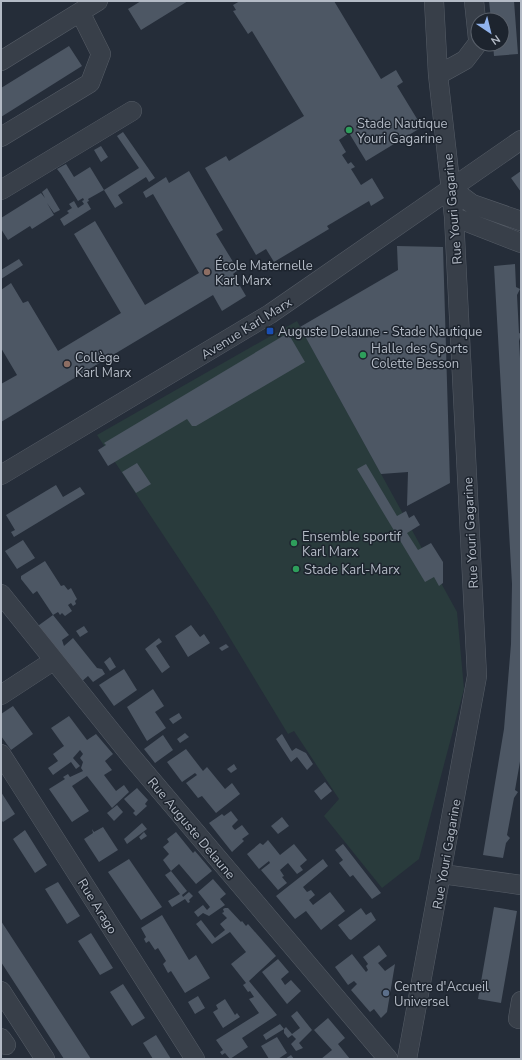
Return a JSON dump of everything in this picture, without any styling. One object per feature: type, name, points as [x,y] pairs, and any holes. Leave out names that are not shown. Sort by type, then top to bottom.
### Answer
[{"type":"street","points":[[1,61],[98,1]]},
{"type":"street","name":"Rue Youri Gagarine","points":[[407,1059],[477,676],[454,217],[438,75],[434,1]]},
{"type":"street","points":[[474,1],[475,12]]},
{"type":"street","points":[[1,137],[90,83],[102,54],[80,12]]},
{"type":"street","points":[[438,75],[465,60],[471,52]]},
{"type":"street","points":[[1,190],[132,111]]},
{"type":"street","name":"Avenue Karl Marx","points":[[1,475],[270,314],[521,140]]},
{"type":"street","points":[[452,189],[472,204],[521,221]]},
{"type":"street","points":[[454,217],[521,243]]},
{"type":"street","name":"Rue Auguste Delaune","points":[[1,594],[53,661],[131,756],[388,1059]]},
{"type":"street","points":[[3,690],[53,661]]},
{"type":"street","name":"Rue Arago","points":[[1,754],[195,1059]]},
{"type":"street","points":[[442,874],[521,885]]},
{"type":"street","points":[[1,991],[42,1058]]},
{"type":"street","points":[[518,1020],[521,1001]]},
{"type":"shaded area","name":"Ensemble sportif Karl Marx","points":[[297,321],[457,612],[464,689],[419,859],[382,888],[324,816],[339,799],[294,731],[288,734],[213,610],[97,435]]},
{"type":"building","points":[[141,1],[188,1],[141,30],[128,9]]},
{"type":"building","name":"Stade Nautique Youri Gagarine","points":[[240,1],[334,1],[381,79],[396,70],[403,82],[397,86],[422,127],[366,161],[349,133],[339,140],[346,152],[342,155],[348,164],[351,162],[355,167],[351,169],[361,185],[372,178],[384,198],[371,206],[369,201],[327,226],[329,229],[274,262],[266,249],[256,255],[205,168],[226,156],[229,161],[304,116],[252,31],[248,34],[233,11],[236,10],[233,5]]},
{"type":"building","points":[[489,1],[514,1],[518,54],[494,56],[494,52],[510,52],[510,12],[490,12]]},
{"type":"building","points":[[69,46],[82,66],[1,117],[1,88]]},
{"type":"building","points":[[123,132],[155,178],[149,182],[146,177],[118,195],[123,203],[115,208],[104,190],[139,168],[117,136]]},
{"type":"building","points":[[101,146],[108,157],[101,162],[94,150]]},
{"type":"building","points":[[66,164],[74,177],[90,167],[104,190],[88,199],[89,201],[87,202],[91,209],[64,226],[60,219],[69,213],[67,211],[72,208],[69,204],[74,201],[78,208],[84,204],[82,201],[84,200],[83,198],[78,201],[57,169]]},
{"type":"building","points":[[189,171],[223,230],[216,234],[238,270],[233,274],[246,296],[222,311],[213,295],[1,422],[1,384],[17,375],[1,348],[1,290],[11,283],[23,303],[28,301],[58,351],[121,313],[74,234],[95,221],[145,305],[199,273],[153,194],[146,198],[143,192],[166,177],[169,183]]},
{"type":"building","points":[[521,171],[521,192],[511,178]]},
{"type":"building","points":[[47,188],[60,210],[54,213],[47,203],[54,215],[32,229],[30,226],[8,240],[1,229],[1,218],[41,193],[45,198],[42,192]]},
{"type":"building","points":[[397,246],[443,247],[450,483],[407,506],[408,472],[381,474],[300,327],[398,270]]},
{"type":"building","points":[[19,259],[23,265],[1,279],[1,270]]},
{"type":"building","points":[[515,264],[516,287],[520,289],[517,295],[519,333],[521,334],[519,341],[521,375],[521,756],[515,790],[518,792],[514,798],[507,835],[510,838],[506,843],[503,858],[483,855],[504,729],[511,644],[512,584],[494,266]]},
{"type":"building","points":[[288,333],[305,362],[196,426],[192,426],[187,419],[108,466],[98,450],[106,445],[104,443]]},
{"type":"building","points":[[137,463],[151,484],[136,493],[122,472]]},
{"type":"building","points":[[366,464],[397,516],[406,511],[409,518],[414,515],[420,525],[407,533],[418,550],[431,543],[443,562],[443,583],[439,586],[434,577],[425,582],[357,469]]},
{"type":"building","points":[[56,485],[63,497],[80,487],[85,494],[14,537],[11,532],[15,530],[6,515]]},
{"type":"building","points":[[23,540],[35,558],[17,569],[5,551]]},
{"type":"building","points":[[45,561],[61,586],[64,585],[68,590],[71,588],[77,599],[75,601],[76,604],[73,606],[71,603],[68,605],[72,611],[65,616],[62,613],[60,615],[58,612],[53,615],[37,591],[33,594],[21,579],[21,576]]},
{"type":"building","points":[[53,615],[69,635],[62,640],[64,646],[73,638],[97,668],[102,669],[105,674],[93,682],[88,676],[80,683],[35,628]]},
{"type":"building","points":[[191,625],[200,637],[204,634],[210,643],[188,657],[175,636]]},
{"type":"building","points":[[84,626],[88,632],[80,637],[76,631]]},
{"type":"building","points":[[159,638],[162,642],[156,646],[170,667],[162,673],[145,649]]},
{"type":"building","points":[[226,644],[229,647],[222,651],[219,648]]},
{"type":"building","points":[[110,657],[116,667],[110,671],[104,662]]},
{"type":"building","points":[[124,669],[137,690],[114,706],[99,685]]},
{"type":"building","points":[[153,689],[164,706],[155,712],[166,728],[147,741],[127,707]]},
{"type":"building","points":[[13,706],[33,734],[11,750],[1,736],[1,714]]},
{"type":"building","points":[[179,713],[182,718],[173,724],[169,719]]},
{"type":"building","points":[[69,716],[87,740],[96,734],[113,754],[105,761],[112,770],[104,775],[116,791],[124,785],[129,792],[112,808],[87,776],[72,786],[89,811],[72,822],[49,789],[65,779],[63,777],[68,774],[70,777],[83,771],[81,768],[83,762],[80,758],[83,754],[80,750],[73,758],[80,766],[76,769],[71,762],[53,775],[48,768],[58,761],[53,754],[64,746],[51,728]]},
{"type":"building","points":[[185,733],[189,737],[180,743],[177,739]]},
{"type":"building","points":[[282,734],[292,751],[296,748],[306,753],[313,764],[307,770],[297,757],[291,762],[276,739]]},
{"type":"building","points":[[163,735],[173,750],[155,763],[144,749]]},
{"type":"building","points":[[186,749],[203,771],[207,767],[225,789],[232,783],[240,794],[216,813],[202,796],[198,798],[186,783],[197,775],[195,773],[182,782],[167,762]]},
{"type":"building","points":[[234,764],[237,769],[231,773],[227,769]]},
{"type":"building","points":[[325,782],[332,791],[321,800],[314,791]]},
{"type":"building","points":[[137,788],[148,800],[145,804],[147,806],[136,816],[133,813],[135,811],[124,799]]},
{"type":"building","points":[[1,792],[15,814],[3,822],[1,820]]},
{"type":"building","points":[[117,805],[123,812],[114,821],[107,813]]},
{"type":"building","points":[[231,811],[238,820],[232,826],[233,828],[235,830],[242,825],[249,834],[242,839],[244,841],[232,852],[209,823],[222,814],[224,816]]},
{"type":"building","points":[[282,817],[289,826],[278,834],[271,826]]},
{"type":"building","points":[[142,823],[147,829],[127,844],[124,839]]},
{"type":"building","points":[[103,827],[118,850],[99,862],[84,839],[93,833],[92,829],[94,832]]},
{"type":"building","points":[[25,830],[47,865],[35,873],[13,839]]},
{"type":"building","points":[[144,832],[147,836],[141,840],[139,837]]},
{"type":"building","points":[[176,832],[193,853],[195,851],[212,871],[196,884],[179,864],[171,871],[163,860],[169,854],[163,847],[169,842],[167,839]]},
{"type":"building","points":[[268,840],[280,855],[294,844],[307,860],[300,866],[303,870],[297,874],[288,863],[280,870],[284,876],[282,877],[287,883],[278,890],[261,870],[270,863],[269,861],[259,869],[247,854],[260,843],[263,845]]},
{"type":"building","points":[[343,844],[381,893],[372,899],[353,875],[350,877],[339,863],[343,860],[335,850]]},
{"type":"building","points":[[129,859],[162,907],[141,920],[108,872]]},
{"type":"building","points":[[323,859],[328,866],[303,887],[307,892],[311,890],[315,895],[309,900],[313,905],[330,892],[345,911],[321,930],[306,911],[295,919],[276,896]]},
{"type":"building","points":[[171,871],[187,891],[182,895],[183,897],[189,892],[193,896],[189,900],[190,902],[188,903],[185,899],[172,907],[168,901],[180,894],[165,875]]},
{"type":"building","points":[[213,879],[226,894],[220,899],[225,905],[209,916],[203,913],[198,917],[194,912],[203,905],[207,910],[210,907],[198,892]]},
{"type":"building","points":[[58,882],[80,916],[67,924],[45,889]]},
{"type":"building","points":[[494,907],[517,911],[501,1003],[478,999]]},
{"type":"building","points":[[228,908],[246,926],[248,924],[276,956],[249,981],[277,1015],[242,1038],[248,1047],[230,1059],[225,1053],[222,1055],[220,1052],[223,1050],[216,1040],[259,1013],[249,999],[254,997],[243,985],[246,983],[231,964],[246,952],[230,932],[212,944],[196,924],[201,920],[215,938],[225,930],[220,924],[227,918],[222,913],[224,912],[223,909]]},
{"type":"building","points":[[361,908],[366,915],[371,912],[376,920],[351,940],[338,925]]},
{"type":"building","points":[[162,915],[189,960],[196,955],[210,978],[185,993],[171,971],[168,973],[163,964],[166,961],[158,948],[155,950],[149,941],[146,943],[144,939],[146,937],[141,928]]},
{"type":"building","points":[[1,921],[91,1059],[64,1059],[1,962]]},
{"type":"building","points":[[91,933],[113,968],[100,975],[78,941]]},
{"type":"building","points":[[379,945],[387,956],[378,963],[385,971],[395,964],[387,1012],[381,1018],[374,1009],[370,1012],[351,990],[357,984],[354,981],[348,985],[335,967],[352,954],[366,972],[368,970],[366,966],[368,964],[363,957]]},
{"type":"building","points":[[278,959],[289,972],[281,979],[285,985],[291,980],[301,991],[287,1004],[262,972]]},
{"type":"building","points":[[123,984],[145,1018],[132,1026],[110,992]]},
{"type":"building","points":[[198,996],[205,1008],[195,1014],[188,1002]]},
{"type":"building","points":[[225,999],[235,1015],[237,1013],[240,1017],[223,1028],[213,1012],[218,1009],[216,1005]]},
{"type":"building","points":[[297,1011],[312,1030],[299,1043],[303,1048],[296,1051],[291,1044],[296,1039],[292,1035],[288,1038],[284,1033],[284,1029],[286,1027],[292,1034],[300,1028],[291,1016]]},
{"type":"building","points":[[328,1018],[345,1038],[338,1044],[350,1059],[321,1059],[332,1050],[314,1030]]},
{"type":"building","points":[[280,1024],[284,1029],[266,1040],[263,1035]]},
{"type":"building","points":[[156,1035],[171,1059],[153,1059],[143,1043]]},
{"type":"building","points":[[277,1037],[287,1053],[278,1059],[269,1059],[261,1046]]},
{"type":"building","points":[[291,1055],[294,1059],[285,1059]]},
{"type":"place","name":"Stade Nautique Youri Gagarine","points":[[349,130]]},
{"type":"place","name":"École Maternelle Karl Marx","points":[[207,272]]},
{"type":"place","name":"Auguste Delaune - Stade Nautique","points":[[270,331]]},
{"type":"place","name":"Halle des Sports Colette Besson","points":[[363,355]]},
{"type":"place","name":"Collège Karl Marx","points":[[67,364]]},
{"type":"place","name":"Ensemble sportif Karl Marx","points":[[294,543]]},
{"type":"place","name":"Stade Karl-Marx","points":[[296,569]]},
{"type":"place","name":"Centre d'Accueil Universel","points":[[386,993]]}]
